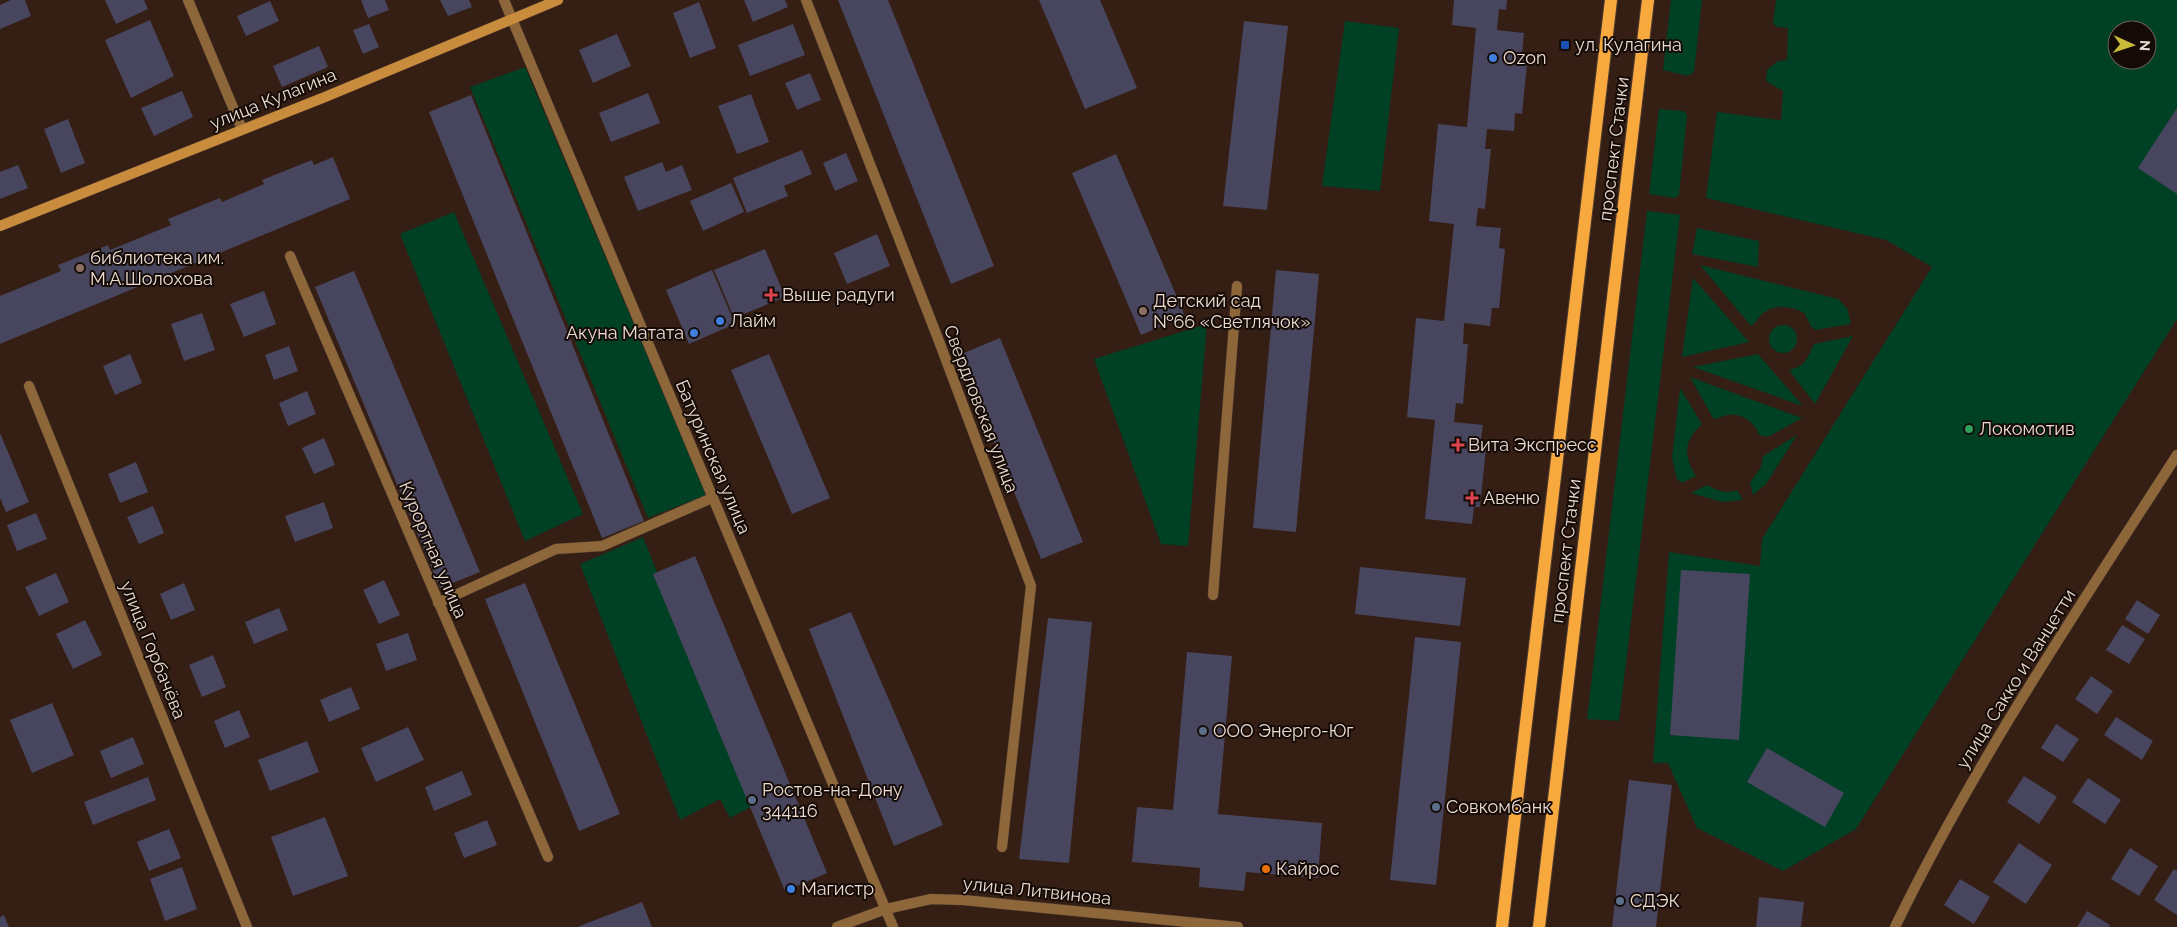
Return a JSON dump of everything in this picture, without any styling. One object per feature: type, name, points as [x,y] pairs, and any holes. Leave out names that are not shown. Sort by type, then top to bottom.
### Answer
[{"type":"main road","name":"проспект Стачки","points":[[1502,927],[1611,0]]},
{"type":"main road","name":"проспект Стачки","points":[[1539,927],[1648,0]]},
{"type":"street","points":[[188,0],[242,129]]},
{"type":"street","name":"Батуринская улица","points":[[504,0],[893,927]]},
{"type":"street","name":"улица Кулагина","points":[[0,226],[325,97],[558,0]]},
{"type":"street","name":"Свердловская улица","points":[[806,0],[937,336],[1031,586],[1002,847]]},
{"type":"street","name":"Курортная улица","points":[[290,256],[548,857]]},
{"type":"street","points":[[1214,595],[1237,286]]},
{"type":"street","name":"улица Горбачёва","points":[[29,386],[247,927]]},
{"type":"street","name":"улица Сакко и Ванцетти","points":[[1894,927],[1991,748],[2177,455]]},
{"type":"street","points":[[438,603],[556,549],[602,546],[712,498]]},
{"type":"street","name":"улица Литвинова","points":[[837,927],[886,909],[931,899],[963,900],[1238,927]]},
{"type":"green space","points":[[1671,0],[1702,0],[1694,72],[1688,76],[1663,70]]},
{"type":"green space","name":"Локомотив","points":[[1776,0],[2177,0],[2177,319],[1856,829],[1783,871],[1697,828],[1668,763],[1653,763],[1669,552],[1760,566],[1762,539],[1932,267],[1886,240],[1706,198],[1717,112],[1781,120],[1783,91],[1766,81],[1767,70],[1778,61],[1787,60],[1788,28],[1777,27],[1773,24]]},
{"type":"green space","points":[[1345,21],[1399,28],[1380,191],[1322,186]]},
{"type":"green space","points":[[525,67],[706,495],[648,518],[470,87]]},
{"type":"green space","points":[[1659,109],[1684,111],[1687,116],[1679,195],[1675,198],[1649,194]]},
{"type":"green space","points":[[1647,211],[1680,215],[1619,721],[1587,719]]},
{"type":"green space","points":[[454,212],[583,514],[525,541],[400,234]]},
{"type":"green space","points":[[1697,228],[1759,241],[1758,267],[1692,254]]},
{"type":"green space","points":[[1700,265],[1838,299],[1847,308],[1851,324],[1815,330],[1804,313],[1793,308],[1777,307],[1760,316],[1751,326]]},
{"type":"green space","points":[[1693,278],[1749,342],[1682,357]]},
{"type":"green space","points":[[1207,324],[1188,546],[1161,544],[1094,359]]},
{"type":"green space","points":[[1783,325],[1793,329],[1797,339],[1793,349],[1783,353],[1773,349],[1769,339],[1773,329]]},
{"type":"green space","points":[[1853,336],[1815,404],[1789,370],[1803,364],[1814,344]]},
{"type":"green space","points":[[1758,354],[1803,406],[1693,367]]},
{"type":"green space","points":[[1690,377],[1802,418],[1768,437],[1759,435],[1752,424],[1742,416],[1729,415],[1716,419],[1713,418]]},
{"type":"green space","points":[[1680,388],[1702,424],[1692,436],[1687,448],[1689,461],[1696,476],[1682,483],[1677,479],[1672,458]]},
{"type":"green space","points":[[1797,435],[1766,484],[1753,495],[1750,483],[1761,467],[1763,456]]},
{"type":"green space","points":[[1707,485],[1722,491],[1737,490],[1743,500],[1722,502],[1691,493]]},
{"type":"green space","points":[[643,537],[751,807],[730,818],[720,799],[680,820],[580,564]]},
{"type":"building","points":[[11,0],[25,0],[31,16],[0,29],[0,5]]},
{"type":"building","points":[[105,0],[144,0],[148,9],[116,24]]},
{"type":"building","points":[[361,0],[385,0],[389,10],[368,18]]},
{"type":"building","points":[[440,0],[469,0],[472,7],[448,16]]},
{"type":"building","points":[[744,0],[785,0],[788,7],[753,22]]},
{"type":"building","points":[[838,0],[888,0],[994,266],[951,284]]},
{"type":"building","points":[[1039,0],[1100,0],[1137,88],[1085,109]]},
{"type":"building","points":[[1454,0],[1507,0],[1506,10],[1499,9],[1497,30],[1524,33],[1522,54],[1528,54],[1522,114],[1515,113],[1514,131],[1487,129],[1485,149],[1491,149],[1485,209],[1478,208],[1476,226],[1501,228],[1499,248],[1505,249],[1499,308],[1492,308],[1490,326],[1464,323],[1463,344],[1468,344],[1463,404],[1456,403],[1454,422],[1483,425],[1480,447],[1486,448],[1480,507],[1474,507],[1472,524],[1425,519],[1435,420],[1407,417],[1416,318],[1444,321],[1454,224],[1429,221],[1438,124],[1467,127],[1476,28],[1452,25]]},
{"type":"building","points":[[270,1],[279,21],[246,36],[237,16]]},
{"type":"building","points":[[699,2],[716,48],[690,58],[673,13]]},
{"type":"building","points":[[150,20],[174,76],[131,98],[105,40]]},
{"type":"building","points":[[1244,21],[1288,26],[1267,210],[1223,206]]},
{"type":"building","points":[[369,24],[379,47],[363,54],[353,30]]},
{"type":"building","points":[[793,24],[805,55],[750,76],[738,45]]},
{"type":"building","points":[[617,34],[631,66],[593,83],[579,50]]},
{"type":"building","points":[[319,46],[328,67],[282,87],[273,66]]},
{"type":"building","points":[[810,73],[821,100],[797,110],[785,83]]},
{"type":"building","points":[[182,91],[193,117],[154,136],[141,108]]},
{"type":"building","points":[[648,93],[660,123],[611,142],[599,113]]},
{"type":"building","points":[[751,94],[769,142],[737,154],[718,106]]},
{"type":"building","points":[[471,95],[644,521],[602,538],[429,112]]},
{"type":"building","points":[[2177,108],[2177,194],[2138,168]]},
{"type":"building","points":[[68,119],[85,163],[61,173],[44,129]]},
{"type":"building","points":[[802,150],[812,174],[784,186],[788,196],[747,213],[733,178]]},
{"type":"building","points":[[846,153],[858,181],[835,191],[823,163]]},
{"type":"building","points":[[1116,154],[1185,316],[1141,335],[1072,173]]},
{"type":"building","points":[[333,157],[350,199],[0,344],[0,296],[61,271],[58,265],[108,245],[110,250],[171,225],[168,219],[220,198],[222,202],[264,184],[262,180],[312,160],[314,165]]},
{"type":"building","points":[[662,162],[666,172],[682,165],[692,190],[638,211],[624,177]]},
{"type":"building","points":[[18,165],[28,188],[0,199],[0,172]]},
{"type":"building","points":[[731,183],[744,212],[703,231],[690,201]]},
{"type":"building","points":[[877,234],[890,266],[847,284],[834,253]]},
{"type":"building","points":[[765,249],[785,297],[734,318],[714,270]]},
{"type":"building","points":[[712,270],[735,324],[689,344],[666,290]]},
{"type":"building","points":[[1276,270],[1319,274],[1296,532],[1253,528]]},
{"type":"building","points":[[354,271],[480,572],[440,588],[315,287]]},
{"type":"building","points":[[264,291],[276,324],[244,337],[230,304]]},
{"type":"building","points":[[202,313],[215,350],[184,361],[171,324]]},
{"type":"building","points":[[1000,338],[1083,542],[1041,559],[959,355]]},
{"type":"building","points":[[289,346],[298,371],[274,380],[265,355]]},
{"type":"building","points":[[130,354],[142,383],[115,395],[103,366]]},
{"type":"building","points":[[769,354],[830,498],[792,514],[731,370]]},
{"type":"building","points":[[307,391],[316,414],[288,426],[279,403]]},
{"type":"building","points":[[0,433],[29,502],[6,512],[0,498]]},
{"type":"building","points":[[324,438],[335,465],[314,474],[302,448]]},
{"type":"building","points":[[136,462],[148,492],[120,503],[108,474]]},
{"type":"building","points":[[324,502],[333,528],[295,542],[285,516]]},
{"type":"building","points":[[153,506],[164,533],[139,544],[127,517]]},
{"type":"building","points":[[36,513],[47,539],[17,551],[7,525]]},
{"type":"building","points":[[695,556],[827,873],[785,891],[653,574]]},
{"type":"building","points":[[1360,567],[1466,578],[1460,626],[1355,614]]},
{"type":"building","points":[[1681,570],[1750,574],[1739,740],[1670,735]]},
{"type":"building","points":[[56,573],[69,602],[39,616],[25,587]]},
{"type":"building","points":[[384,580],[400,615],[379,624],[363,590]]},
{"type":"building","points":[[184,583],[195,610],[171,620],[160,594]]},
{"type":"building","points":[[525,583],[620,814],[579,831],[485,599]]},
{"type":"building","points":[[2137,600],[2160,615],[2148,634],[2125,619]]},
{"type":"building","points":[[279,608],[288,630],[254,644],[245,622]]},
{"type":"building","points":[[851,612],[943,825],[894,846],[809,629]]},
{"type":"building","points":[[1048,618],[1092,622],[1069,863],[1019,859]]},
{"type":"building","points":[[85,620],[102,655],[73,669],[56,634]]},
{"type":"building","points":[[2122,625],[2145,639],[2129,664],[2106,650]]},
{"type":"building","points":[[408,633],[417,660],[386,671],[376,644]]},
{"type":"building","points":[[1415,637],[1461,642],[1436,885],[1390,880]]},
{"type":"building","name":"ООО Энерго-Юг","points":[[1187,652],[1232,656],[1218,814],[1322,823],[1318,878],[1246,872],[1244,891],[1199,887],[1200,868],[1132,862],[1137,807],[1173,810]]},
{"type":"building","points":[[213,655],[226,687],[202,697],[189,665]]},
{"type":"building","points":[[2091,676],[2113,691],[2097,714],[2075,699]]},
{"type":"building","points":[[351,687],[360,709],[329,722],[320,700]]},
{"type":"building","points":[[52,703],[74,755],[32,773],[10,720]]},
{"type":"building","points":[[239,710],[250,737],[225,748],[214,721]]},
{"type":"building","points":[[2116,717],[2153,741],[2142,760],[2104,735]]},
{"type":"building","points":[[2056,724],[2079,739],[2063,762],[2041,748]]},
{"type":"building","points":[[408,727],[424,760],[376,782],[361,748]]},
{"type":"building","points":[[133,737],[144,764],[111,778],[100,751]]},
{"type":"building","points":[[307,741],[319,772],[270,791],[258,760]]},
{"type":"building","points":[[1767,748],[1844,793],[1825,827],[1747,782]]},
{"type":"building","points":[[462,771],[472,795],[434,811],[425,787]]},
{"type":"building","points":[[2024,776],[2057,797],[2039,824],[2007,802]]},
{"type":"building","points":[[148,777],[156,800],[93,825],[84,802]]},
{"type":"building","points":[[2088,778],[2121,800],[2105,824],[2072,802]]},
{"type":"building","points":[[1629,780],[1672,785],[1656,927],[1612,927]]},
{"type":"building","points":[[325,817],[348,876],[293,896],[271,837]]},
{"type":"building","points":[[487,820],[497,845],[464,858],[454,833]]},
{"type":"building","points":[[169,829],[181,858],[149,871],[137,842]]},
{"type":"building","points":[[2019,843],[2052,865],[2026,904],[1993,882]]},
{"type":"building","points":[[2130,848],[2158,866],[2139,896],[2111,879]]},
{"type":"building","points":[[182,867],[197,909],[165,921],[150,879]]},
{"type":"building","points":[[2174,869],[2177,871],[2177,915],[2154,900]]},
{"type":"building","points":[[1960,879],[1990,897],[1974,924],[1944,905]]},
{"type":"building","points":[[1759,897],[1804,902],[1801,927],[1756,927]]},
{"type":"building","points":[[642,902],[652,927],[577,927]]},
{"type":"building","points":[[2087,911],[2110,925],[2109,927],[2077,927]]},
{"type":"building","points":[[4,915],[9,927],[0,927],[0,917]]},
{"type":"place","name":"ул. Кулагина","points":[[1565,45]]},
{"type":"place","name":"Ozon","points":[[1493,58]]},
{"type":"place","name":"библиотека им. М.А.Шолохова","points":[[80,268]]},
{"type":"place","name":"Выше радуги","points":[[771,295]]},
{"type":"place","name":"Детский сад №66 «Светлячок»","points":[[1143,311]]},
{"type":"place","name":"Лайм","points":[[720,321]]},
{"type":"place","name":"Акуна Матата","points":[[694,333]]},
{"type":"place","name":"Локомотив","points":[[1969,429]]},
{"type":"place","name":"Вита Экспресс","points":[[1458,445]]},
{"type":"place","name":"Авеню","points":[[1472,498]]},
{"type":"place","name":"ООО Энерго-Юг","points":[[1203,731]]},
{"type":"place","name":"Ростов-на-Дону 344116","points":[[752,800]]},
{"type":"place","name":"Совкомбанк","points":[[1436,807]]},
{"type":"place","name":"Кайрос","points":[[1266,869]]},
{"type":"place","name":"Магистр","points":[[791,889]]},
{"type":"place","name":"СДЭК","points":[[1620,901]]}]
